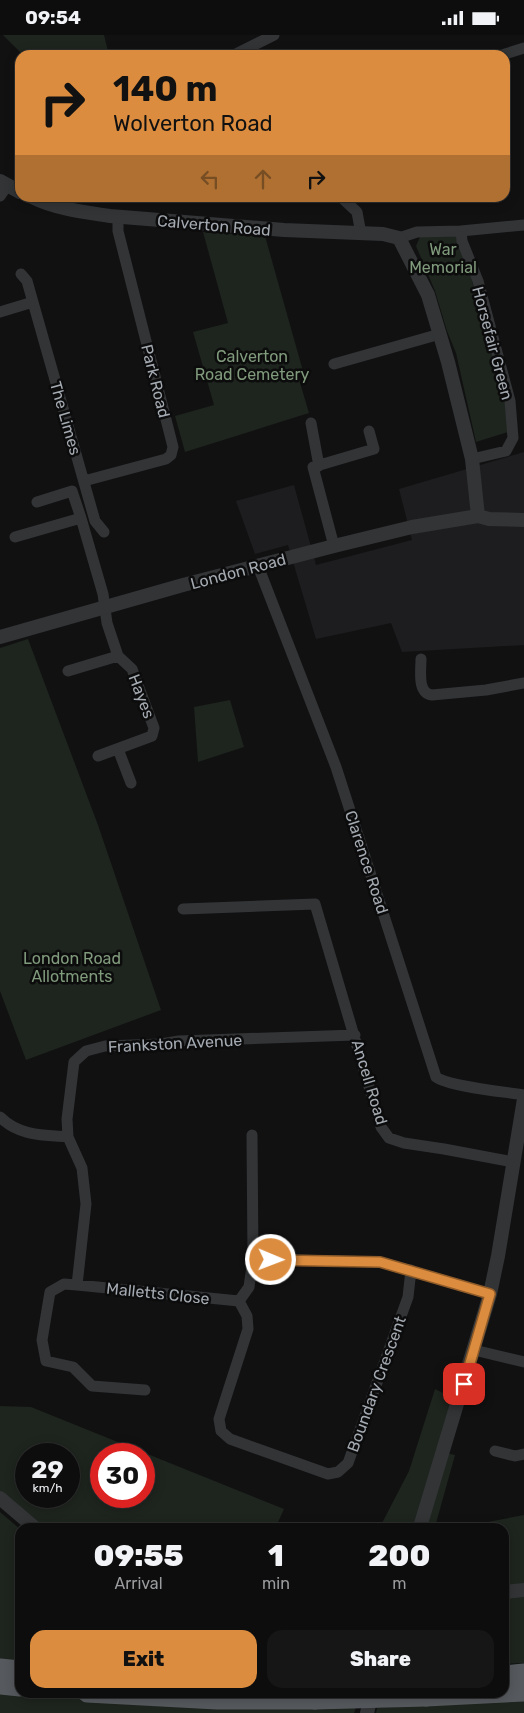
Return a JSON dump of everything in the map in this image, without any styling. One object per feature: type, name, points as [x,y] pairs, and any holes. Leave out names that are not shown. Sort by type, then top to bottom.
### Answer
[{"type":"highway","points":[[0,1668],[15,1670]]},
{"type":"highway","points":[[509,1674],[524,1673]]},
{"type":"highway","points":[[0,1685],[15,1686]]},
{"type":"highway","points":[[509,1693],[524,1692]]},
{"type":"highway","points":[[180,1698],[217,1700],[389,1698]]},
{"type":"street","points":[[246,50],[274,35]]},
{"type":"street","points":[[510,52],[524,48]]},
{"type":"street","name":"Calverton Road","points":[[42,202],[82,212],[118,217],[284,230],[361,234],[383,233],[399,238]]},
{"type":"street","points":[[346,202],[357,212],[361,234]]},
{"type":"street","name":"Park Road","points":[[84,481],[166,459],[171,455],[173,447],[118,231],[118,217]]},
{"type":"street","points":[[478,516],[472,459],[440,334],[428,295],[399,238],[417,232],[461,231],[524,225]]},
{"type":"street","name":"Horsefair Green","points":[[461,231],[462,241],[478,281],[510,401],[512,438],[506,451],[472,459]]},
{"type":"street","name":"The Limes","points":[[21,274],[27,281],[95,521],[104,532]]},
{"type":"street","points":[[0,311],[32,302]]},
{"type":"street","points":[[334,363],[440,334]]},
{"type":"street","points":[[311,423],[319,465]]},
{"type":"street","points":[[334,546],[313,467],[374,449],[369,431]]},
{"type":"street","name":"Hayes","points":[[37,502],[72,491],[103,594],[107,623],[118,656],[132,669],[154,728],[152,736],[98,756]]},
{"type":"street","name":"London Road","points":[[0,637],[258,566],[412,527],[478,516],[489,519],[524,520]]},
{"type":"street","points":[[15,537],[81,519]]},
{"type":"street","name":"Clarence Road","points":[[258,566],[336,767],[436,1077],[440,1080],[456,1084],[524,1095]]},
{"type":"street","name":"Hayes","points":[[68,671],[118,656]]},
{"type":"street","points":[[421,659],[422,685],[426,695],[486,690],[524,683]]},
{"type":"street","points":[[118,749],[132,783]]},
{"type":"street","name":"Ancell Road","points":[[183,909],[315,905],[381,1127],[389,1138],[404,1143],[513,1162]]},
{"type":"street","name":"Frankston Avenue","points":[[68,1137],[67,1119],[74,1062],[86,1051],[105,1046],[161,1044],[179,1041],[355,1035]]},
{"type":"street","points":[[421,1523],[490,1294],[524,1099]]},
{"type":"street","points":[[0,1117],[13,1128],[26,1133],[68,1137],[82,1168],[86,1204],[77,1285]]},
{"type":"street","points":[[239,1301],[249,1287],[253,1259],[252,1135]]},
{"type":"street","points":[[253,1259],[380,1262],[490,1294]]},
{"type":"street","name":"Boundary Crescent","points":[[239,1301],[247,1316],[248,1329],[219,1419],[222,1431],[230,1439],[328,1474],[338,1471],[348,1463],[408,1297],[411,1271]]},
{"type":"street","name":"Malletts Close","points":[[145,1390],[92,1386],[73,1367],[46,1361],[42,1340],[50,1292],[64,1284],[239,1301]]},
{"type":"street","points":[[474,1349],[524,1362]]},
{"type":"street","points":[[495,1451],[515,1456],[524,1454]]},
{"type":"street","points":[[0,1498],[29,1523]]},
{"type":"street","points":[[509,1592],[524,1590]]},
{"type":"street","points":[[367,1713],[371,1698]]},
{"type":"shaded area","points":[[524,452],[524,645],[402,652],[391,623],[316,639],[288,545],[255,554],[236,501],[294,485],[316,565],[412,540],[399,489]]},
{"type":"green space","points":[[3,35],[104,35],[108,50],[18,50]]},
{"type":"green space","name":"Calverton Road Cemetery","points":[[203,232],[265,236],[303,371],[298,376],[309,413],[185,452],[175,416],[214,405],[193,332],[228,323]]},
{"type":"green space","name":"War Memorial","points":[[456,235],[472,281],[505,402],[508,432],[476,442],[456,353],[435,291],[416,246],[420,237]]},
{"type":"green space","name":"London Road Allotments","points":[[28,639],[98,825],[161,1010],[26,1060],[0,991],[0,648]]},
{"type":"green space","points":[[230,700],[244,747],[198,762],[194,707]]},
{"type":"green space","points":[[435,1389],[455,1399],[442,1452],[455,1455],[436,1523],[382,1523],[409,1471]]},
{"type":"green space","points":[[0,1406],[31,1407],[120,1443],[90,1443],[90,1508],[155,1508],[155,1457],[284,1509],[278,1523],[29,1523],[0,1498]]},
{"type":"green space","points":[[0,1512],[15,1525],[15,1698],[359,1698],[354,1713],[0,1713]]},
{"type":"green space","points":[[524,1515],[524,1663],[509,1664],[509,1523],[483,1523]]},
{"type":"green space","points":[[524,1700],[524,1713],[376,1713],[377,1708]]},
{"type":"route","points":[[271,1260],[380,1262],[490,1294],[464,1384]]}]
